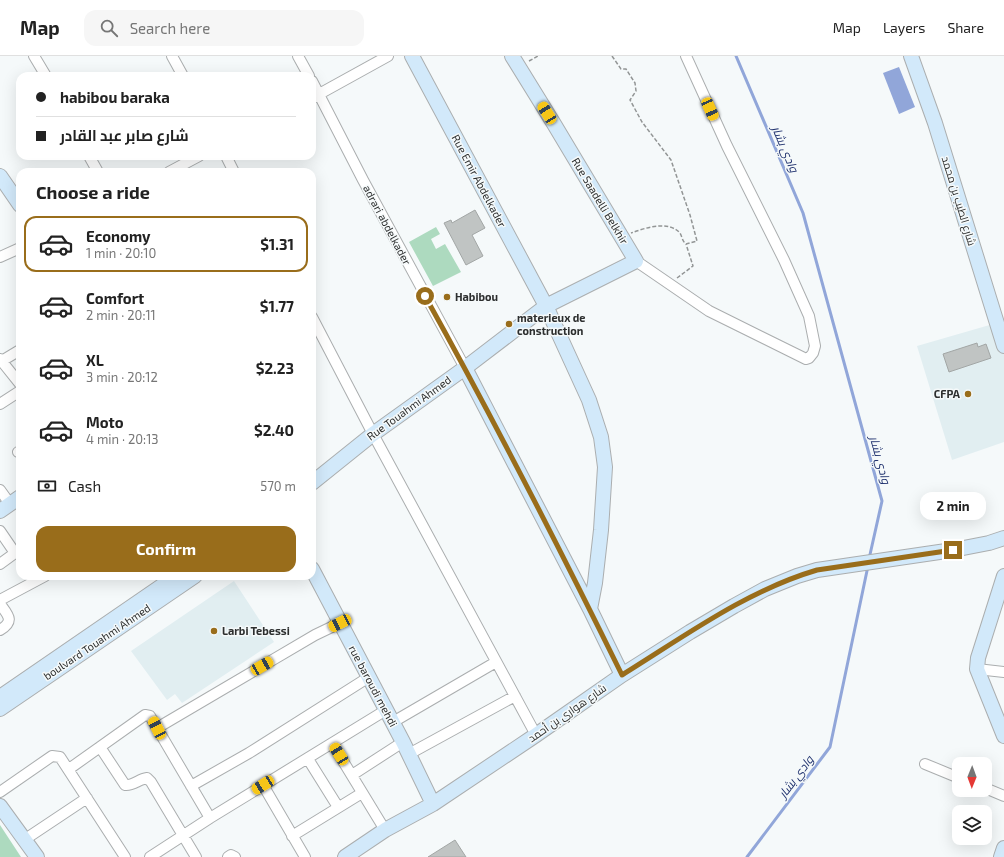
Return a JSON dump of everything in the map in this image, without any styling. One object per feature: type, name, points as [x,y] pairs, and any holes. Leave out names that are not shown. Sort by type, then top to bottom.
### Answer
[{"type":"street","points":[[34,56],[44,72]]},
{"type":"street","points":[[172,56],[181,72]]},
{"type":"street","points":[[298,56],[307,72]]},
{"type":"street","points":[[316,96],[388,56]]},
{"type":"street","name":"Rue Emir Abdelkader","points":[[412,56],[546,306],[589,400],[601,437],[605,467],[601,530],[595,583],[590,609]]},
{"type":"street","name":"Rue Saadelli Belkhir","points":[[512,56],[636,261]]},
{"type":"street","points":[[546,306],[636,261],[709,311],[806,359],[813,353],[815,346],[809,316],[784,260],[727,146],[686,56]]},
{"type":"street","name":"شارع الطيب بن محمد","points":[[911,56],[935,123],[1004,346]]},
{"type":"street","name":"adrari abdelkader","points":[[316,96],[465,368]]},
{"type":"street","points":[[177,168],[192,160]]},
{"type":"street","points":[[0,176],[16,199]]},
{"type":"street","points":[[0,257],[16,250]]},
{"type":"street","name":"Rue Touahmi Ahmed","points":[[316,480],[372,434],[465,368],[546,306]]},
{"type":"street","points":[[316,325],[372,434],[536,735]]},
{"type":"street","points":[[16,352],[0,361],[16,379]]},
{"type":"street","points":[[465,368],[590,609],[622,675]]},
{"type":"street","points":[[0,404],[16,394]]},
{"type":"street","points":[[0,490],[10,504]]},
{"type":"street","points":[[0,531],[16,552]]},
{"type":"street","name":"شارع هواري بن أحمد","points":[[345,857],[385,830],[433,804],[622,675],[734,606],[772,587],[797,576],[817,570],[960,549],[989,543],[1004,538]]},
{"type":"street","points":[[0,564],[16,556]]},
{"type":"street","points":[[1004,576],[978,658],[976,669],[1004,736]]},
{"type":"street","name":"rue baroudi mehdi","points":[[316,577],[406,748],[433,804]]},
{"type":"street","points":[[0,600],[30,580]]},
{"type":"street","name":"boulvard Touahmi Ahmed","points":[[0,697],[170,580]]},
{"type":"street","name":"boulvard Touahmi Ahmed","points":[[0,709],[189,580]]},
{"type":"street","points":[[0,604],[8,615],[9,620],[6,626],[0,630]]},
{"type":"street","points":[[157,728],[315,635],[340,623]]},
{"type":"street","points":[[150,857],[210,818],[332,743],[496,662]]},
{"type":"street","points":[[976,669],[1004,672]]},
{"type":"street","points":[[191,786],[249,753],[369,677]]},
{"type":"street","points":[[352,775],[515,696]]},
{"type":"street","points":[[69,769],[145,715],[150,716],[210,818]]},
{"type":"street","points":[[332,743],[385,830]]},
{"type":"street","points":[[100,747],[125,785],[129,785],[143,779],[149,779],[196,857]]},
{"type":"street","points":[[0,792],[52,756],[60,756],[125,857]]},
{"type":"street","points":[[308,759],[338,807]]},
{"type":"street","points":[[925,764],[952,775]]},
{"type":"street","points":[[263,785],[304,857]]},
{"type":"street","points":[[992,791],[1004,796]]},
{"type":"street","points":[[292,836],[362,793]]},
{"type":"street","points":[[24,840],[87,798]]},
{"type":"street","points":[[0,806],[37,857]]},
{"type":"street","points":[[1001,857],[1004,848]]},
{"type":"street","points":[[228,857],[231,855],[235,857]]},
{"type":"path","points":[[612,56],[621,69],[626,69],[635,83],[636,91],[630,100],[642,122],[671,160],[690,215],[697,241],[686,244]]},
{"type":"path","points":[[622,236],[651,227],[666,227],[675,229],[681,234],[694,266],[668,284]]},
{"type":"shaded area","name":"CFPA","points":[[1000,322],[1004,336],[1004,442],[952,460],[917,346]]},
{"type":"shaded area","name":"Larbi Tebessi","points":[[234,581],[274,642],[182,703],[175,694],[167,700],[131,651]]},
{"type":"green space","points":[[436,227],[440,234],[431,239],[436,249],[445,244],[461,272],[433,286],[409,242]]},
{"type":"green space","points":[[0,825],[21,857],[0,857]]},
{"type":"water","points":[[899,67],[915,107],[899,114],[883,73]]},
{"type":"building","points":[[475,210],[485,228],[472,235],[483,256],[466,265],[444,223],[451,220],[452,223]]},
{"type":"building","points":[[977,343],[978,347],[986,344],[991,358],[949,372],[943,354]]},
{"type":"building","points":[[455,840],[466,857],[428,857]]},
{"type":"waterway","name":"وادي بشار","points":[[736,56],[803,213],[882,501],[869,559]]},
{"type":"waterway","name":"وادي بشار","points":[[747,857],[830,747],[868,566]]},
{"type":"place","name":"Habibou","points":[[447,297]]},
{"type":"place","name":"materieux de construction","points":[[509,324]]},
{"type":"place","name":"CFPA","points":[[968,394]]},
{"type":"place","name":"Larbi Tebessi","points":[[214,631]]},
{"type":"route","points":[[425,296],[480,396],[590,609],[622,675],[734,606],[765,589],[797,576],[817,570],[953,550]]}]
